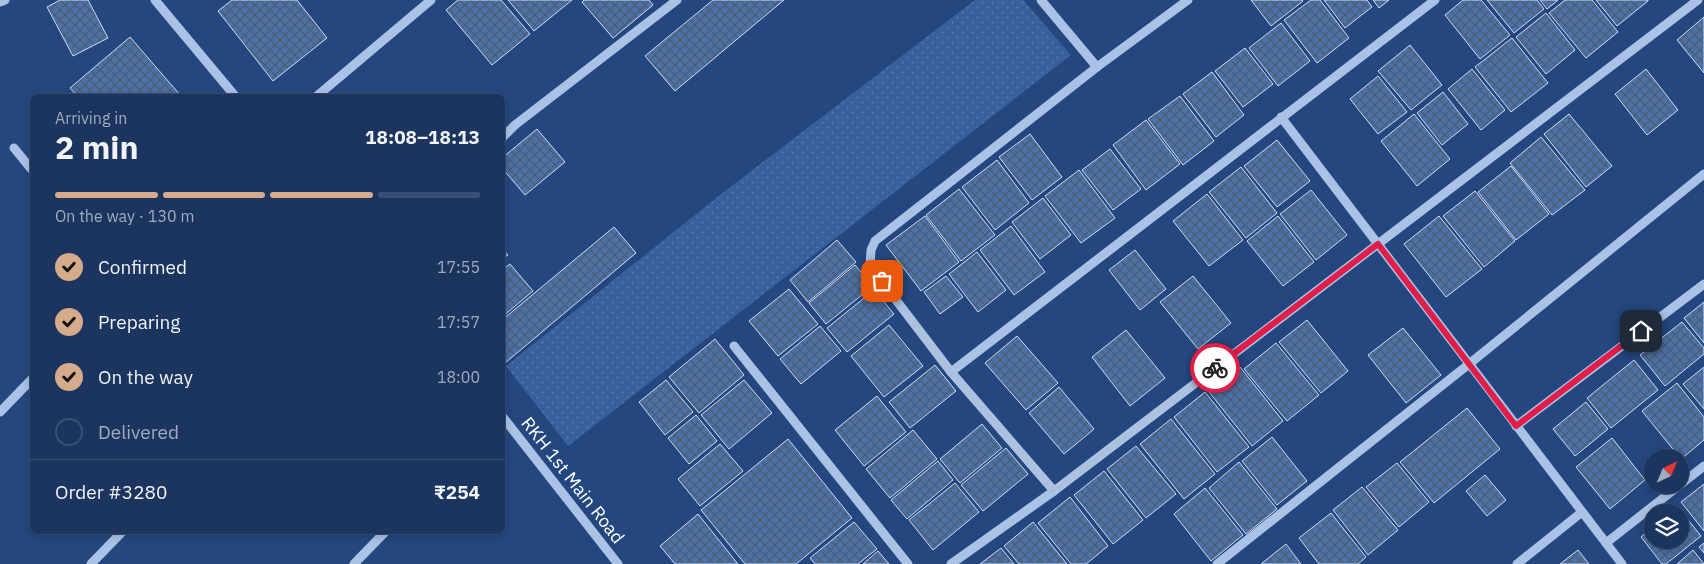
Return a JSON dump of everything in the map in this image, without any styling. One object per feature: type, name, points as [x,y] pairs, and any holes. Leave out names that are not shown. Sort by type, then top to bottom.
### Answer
[{"type":"street","points":[[0,2],[5,0]]},
{"type":"street","points":[[155,0],[233,94]]},
{"type":"street","points":[[319,94],[430,0]]},
{"type":"street","points":[[505,135],[515,124],[677,0]]},
{"type":"street","points":[[1041,0],[1097,66]]},
{"type":"street","points":[[1054,491],[951,372],[870,266],[871,250],[875,241],[1097,66],[1188,0]]},
{"type":"street","points":[[951,372],[1435,0]]},
{"type":"street","points":[[951,564],[1054,491],[1698,0]]},
{"type":"street","points":[[1281,117],[1622,564]]},
{"type":"street","points":[[14,148],[30,168]]},
{"type":"street","points":[[1217,564],[1704,174]]},
{"type":"street","points":[[1516,426],[1704,284]]},
{"type":"street","points":[[734,346],[908,564]]},
{"type":"street","points":[[0,412],[30,381]]},
{"type":"street","name":"RKH 1st Main Road","points":[[505,420],[614,562]]},
{"type":"street","points":[[1606,543],[1704,466]]},
{"type":"street","points":[[1516,564],[1582,512]]},
{"type":"street","points":[[91,564],[120,534]]},
{"type":"street","points":[[354,564],[383,534]]},
{"type":"shaded area","points":[[975,0],[1023,0],[1071,55],[568,446],[506,366],[725,191]]},
{"type":"building","points":[[60,0],[88,0],[108,38],[73,56],[47,7]]},
{"type":"building","points":[[232,0],[297,0],[327,38],[273,81],[218,11]]},
{"type":"building","points":[[458,0],[501,0],[530,34],[492,65],[446,10]]},
{"type":"building","points":[[508,0],[572,0],[534,31]]},
{"type":"building","points":[[584,0],[649,0],[653,5],[613,38],[582,2]]},
{"type":"building","points":[[713,0],[784,0],[675,91],[645,56]]},
{"type":"building","points":[[1251,0],[1302,0],[1303,1],[1271,26]]},
{"type":"building","points":[[1311,0],[1320,0],[1349,38],[1317,63],[1284,20]]},
{"type":"building","points":[[1324,0],[1367,0],[1372,7],[1345,28]]},
{"type":"building","points":[[1373,0],[1389,0],[1379,8]]},
{"type":"building","points":[[1463,0],[1481,0],[1510,35],[1480,59],[1445,15]]},
{"type":"building","points":[[1487,0],[1537,0],[1544,9],[1514,33]]},
{"type":"building","points":[[1540,0],[1558,0],[1547,9]]},
{"type":"building","points":[[1565,0],[1592,0],[1618,32],[1586,58],[1549,13]]},
{"type":"building","points":[[1596,0],[1648,0],[1648,1],[1617,26]]},
{"type":"building","points":[[1546,13],[1575,50],[1546,74],[1516,37]]},
{"type":"building","points":[[1704,17],[1704,73],[1677,40]]},
{"type":"building","points":[[1281,23],[1310,61],[1278,86],[1249,48]]},
{"type":"building","points":[[130,37],[179,94],[75,94],[70,88]]},
{"type":"building","points":[[1512,38],[1548,83],[1511,112],[1475,67]]},
{"type":"building","points":[[1410,45],[1442,85],[1411,110],[1378,71]]},
{"type":"building","points":[[1245,48],[1273,84],[1243,107],[1215,71]]},
{"type":"building","points":[[1472,69],[1505,110],[1481,130],[1448,89]]},
{"type":"building","points":[[1646,69],[1678,110],[1647,135],[1615,94]]},
{"type":"building","points":[[1212,72],[1244,115],[1216,137],[1183,94]]},
{"type":"building","points":[[1378,76],[1407,112],[1378,134],[1350,99]]},
{"type":"building","points":[[1443,92],[1468,124],[1442,145],[1417,113]]},
{"type":"building","points":[[1180,96],[1214,141],[1183,165],[1148,119]]},
{"type":"building","points":[[1414,114],[1450,159],[1417,186],[1381,141]]},
{"type":"building","points":[[1569,114],[1612,166],[1586,187],[1544,134]]},
{"type":"building","points":[[1146,120],[1180,164],[1146,190],[1113,145]]},
{"type":"building","points":[[537,129],[565,162],[525,195],[505,172],[505,156]]},
{"type":"building","points":[[1030,134],[1062,177],[1032,200],[999,157]]},
{"type":"building","points":[[1541,137],[1585,190],[1552,215],[1510,163]]},
{"type":"building","points":[[1277,140],[1310,181],[1277,207],[1244,166]]},
{"type":"building","points":[[1110,149],[1141,189],[1113,210],[1082,170]]},
{"type":"building","points":[[997,160],[1029,203],[995,230],[962,187]]},
{"type":"building","points":[[1511,166],[1549,214],[1516,240],[1478,192]]},
{"type":"building","points":[[1241,167],[1277,213],[1246,238],[1209,192]]},
{"type":"building","points":[[1079,170],[1115,218],[1081,243],[1045,196]]},
{"type":"building","points":[[959,189],[995,235],[961,261],[926,215]]},
{"type":"building","points":[[1311,190],[1347,235],[1316,260],[1280,214]]},
{"type":"building","points":[[1475,191],[1515,241],[1484,267],[1443,216]]},
{"type":"building","points":[[1207,194],[1243,240],[1209,266],[1173,221]]},
{"type":"building","points":[[1043,198],[1071,235],[1040,259],[1012,222]]},
{"type":"building","points":[[925,216],[959,262],[921,291],[886,245]]},
{"type":"building","points":[[1278,216],[1314,262],[1283,286],[1247,241]]},
{"type":"building","points":[[1439,216],[1482,269],[1446,297],[1404,244]]},
{"type":"building","points":[[1011,226],[1045,272],[1014,295],[980,250]]},
{"type":"building","points":[[614,227],[636,253],[505,363],[505,318]]},
{"type":"building","points":[[837,240],[856,262],[808,302],[790,280]]},
{"type":"building","points":[[1135,250],[1166,289],[1140,310],[1109,270]]},
{"type":"building","points":[[977,252],[1006,290],[978,312],[949,274]]},
{"type":"building","points":[[510,264],[533,291],[505,314],[505,268]]},
{"type":"building","points":[[855,265],[873,286],[826,324],[809,303]]},
{"type":"building","points":[[946,276],[963,297],[940,314],[924,292]]},
{"type":"building","points":[[1193,276],[1231,323],[1198,349],[1160,302]]},
{"type":"building","points":[[789,289],[818,324],[778,356],[749,321]]},
{"type":"building","points":[[874,290],[894,314],[847,352],[827,328]]},
{"type":"building","points":[[1704,302],[1704,343],[1684,318]]},
{"type":"building","points":[[1307,320],[1348,371],[1321,393],[1279,342]]},
{"type":"building","points":[[1682,322],[1704,348],[1704,354],[1665,386],[1640,355]]},
{"type":"building","points":[[889,325],[923,366],[884,397],[851,356]]},
{"type":"building","points":[[820,326],[841,351],[801,384],[780,359]]},
{"type":"building","points":[[1403,328],[1441,375],[1406,403],[1368,355]]},
{"type":"building","points":[[1126,330],[1165,378],[1130,406],[1092,357]]},
{"type":"building","points":[[1017,336],[1058,383],[1026,410],[985,363]]},
{"type":"building","points":[[715,339],[744,375],[699,413],[669,377]]},
{"type":"building","points":[[1276,343],[1319,395],[1287,421],[1244,369]]},
{"type":"building","points":[[1634,360],[1658,390],[1611,428],[1587,398]]},
{"type":"building","points":[[935,365],[956,391],[910,428],[889,402]]},
{"type":"building","points":[[1240,367],[1283,421],[1252,446],[1209,392]]},
{"type":"building","points":[[1704,367],[1704,409],[1683,384]]},
{"type":"building","points":[[666,380],[693,412],[665,435],[639,402]]},
{"type":"building","points":[[744,380],[772,413],[729,449],[701,415]]},
{"type":"building","points":[[1677,383],[1704,417],[1704,440],[1689,452],[1689,449],[1673,449],[1642,411]]},
{"type":"building","points":[[1059,387],[1094,429],[1064,454],[1029,413]]},
{"type":"building","points":[[1205,392],[1249,447],[1217,472],[1174,417]]},
{"type":"building","points":[[877,396],[906,432],[864,466],[835,430]]},
{"type":"building","points":[[1586,402],[1608,429],[1575,456],[1553,429]]},
{"type":"building","points":[[1467,408],[1500,449],[1434,503],[1400,462]]},
{"type":"building","points":[[696,415],[717,441],[689,464],[668,438]]},
{"type":"building","points":[[1171,419],[1215,474],[1184,499],[1140,444]]},
{"type":"building","points":[[982,424],[1002,448],[960,483],[940,459]]},
{"type":"building","points":[[913,430],[937,459],[890,498],[866,469]]},
{"type":"building","points":[[1272,437],[1307,481],[1277,505],[1242,461]]},
{"type":"building","points":[[1612,438],[1644,481],[1610,509],[1576,467]]},
{"type":"building","points":[[788,439],[852,518],[796,564],[745,564],[701,510]]},
{"type":"building","points":[[720,444],[743,471],[700,506],[678,479]]},
{"type":"building","points":[[1136,446],[1176,494],[1146,518],[1107,469]]},
{"type":"building","points":[[1006,448],[1028,474],[983,511],[961,485]]},
{"type":"building","points":[[938,461],[953,480],[907,519],[891,500]]},
{"type":"building","points":[[1239,462],[1277,509],[1246,534],[1209,488]]},
{"type":"building","points":[[1397,463],[1429,502],[1399,527],[1366,487]]},
{"type":"building","points":[[1104,471],[1143,520],[1113,544],[1074,495]]},
{"type":"building","points":[[1485,475],[1506,500],[1487,516],[1466,491]]},
{"type":"building","points":[[955,483],[979,512],[933,550],[909,520]]},
{"type":"building","points":[[1704,484],[1704,531],[1689,512],[1689,504],[1683,504],[1681,502]]},
{"type":"building","points":[[1362,487],[1398,530],[1368,555],[1333,510]]},
{"type":"building","points":[[1205,488],[1243,535],[1211,561],[1174,514]]},
{"type":"building","points":[[1070,497],[1108,546],[1086,564],[1071,564],[1038,523]]},
{"type":"building","points":[[1331,513],[1366,557],[1358,564],[1319,564],[1299,538]]},
{"type":"building","points":[[698,514],[738,564],[675,564],[660,546]]},
{"type":"building","points":[[1689,521],[1701,536],[1689,546]]},
{"type":"building","points":[[854,522],[877,549],[858,564],[815,564],[810,558]]},
{"type":"building","points":[[1033,522],[1067,564],[1019,564],[1004,546]]},
{"type":"building","points":[[1704,543],[1704,553],[1699,547]]},
{"type":"building","points":[[1286,544],[1301,564],[1261,564]]},
{"type":"building","points":[[1001,548],[1014,564],[980,564]]},
{"type":"building","points":[[1650,549],[1685,549],[1666,564],[1662,564]]},
{"type":"building","points":[[1578,550],[1589,564],[1560,564]]},
{"type":"building","points":[[1693,550],[1704,564],[1677,564]]},
{"type":"building","points":[[878,551],[889,564],[863,564]]},
{"type":"way so far","points":[[882,281],[951,372],[1054,491],[1215,368]]},
{"type":"route","points":[[1215,368],[1378,244],[1516,426],[1641,331]]}]
